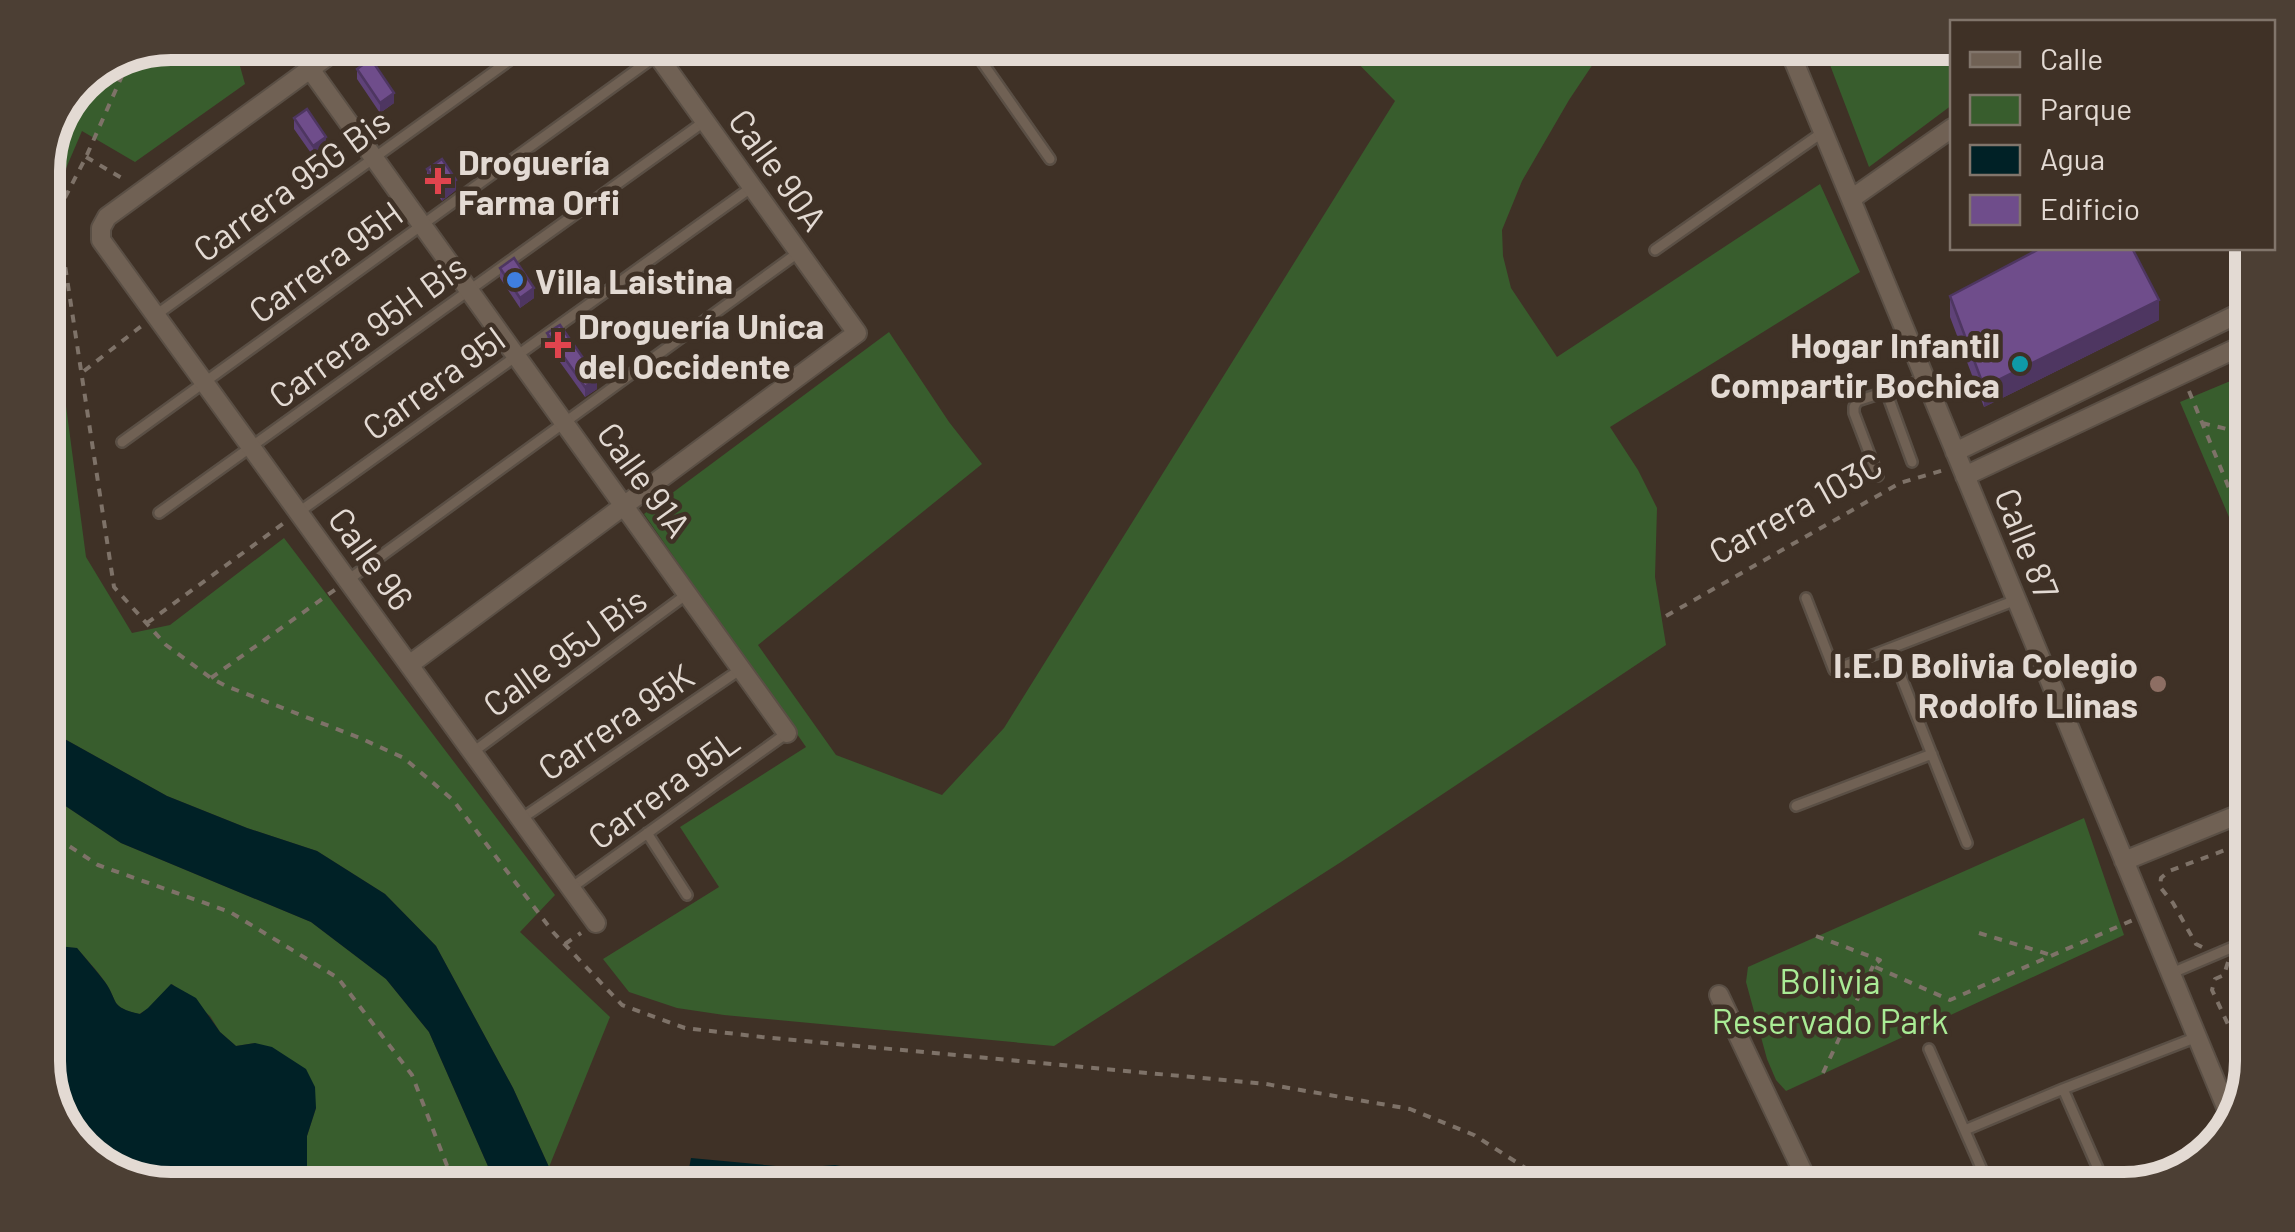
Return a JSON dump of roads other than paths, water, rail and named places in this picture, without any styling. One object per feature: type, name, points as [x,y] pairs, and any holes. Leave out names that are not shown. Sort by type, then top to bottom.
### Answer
[{"type":"street","points":[[310,70],[323,60]]},
{"type":"street","name":"Calle 90A","points":[[624,506],[857,333],[660,60]]},
{"type":"street","name":"Calle 87","points":[[1793,60],[2225,1106]]},
{"type":"street","name":"Calle 91A","points":[[310,70],[786,732]]},
{"type":"street","name":"Calle 96","points":[[310,70],[107,217],[101,228],[102,240],[596,922]]},
{"type":"street","points":[[1851,200],[1950,129]]},
{"type":"street","points":[[1960,464],[2235,316]]},
{"type":"street","points":[[1960,464],[2235,349]]},
{"type":"street","points":[[409,665],[624,506]]},
{"type":"street","points":[[2124,861],[2235,816]]},
{"type":"street","points":[[1719,994],[1803,1172]]},
{"type":"lane","name":"Carrera 95G Bis","points":[[156,316],[510,60]]},
{"type":"lane","name":"Carrera 95H","points":[[122,442],[422,225],[638,60]]},
{"type":"lane","points":[[981,60],[1050,159]]},
{"type":"lane","name":"Carrera 95H Bis","points":[[159,513],[704,121]]},
{"type":"lane","points":[[1655,250],[1823,132]]},
{"type":"lane","name":"Carrera 95I","points":[[299,512],[752,187]]},
{"type":"lane","points":[[348,580],[799,252]]},
{"type":"lane","points":[[1878,476],[1854,407],[1857,401],[1925,379]]},
{"type":"lane","points":[[1886,391],[1912,462]]},
{"type":"lane","name":"Calle 95J Bis","points":[[472,752],[687,594]]},
{"type":"lane","points":[[1806,598],[1834,670],[2016,600]]},
{"type":"lane","points":[[1890,649],[1968,844]]},
{"type":"lane","name":"Carrera 95K","points":[[521,819],[740,669]]},
{"type":"lane","name":"Carrera 95L","points":[[570,888],[786,732]]},
{"type":"lane","points":[[1796,806],[1932,754]]},
{"type":"lane","points":[[647,833],[687,895]]},
{"type":"lane","points":[[2171,974],[2235,946]]},
{"type":"lane","points":[[1965,1130],[2197,1037]]},
{"type":"lane","points":[[1930,1049],[1983,1172]]},
{"type":"lane","points":[[2063,1088],[2099,1172]]},
{"type":"water","points":[[60,736],[167,796],[317,851],[385,894],[436,946],[513,1088],[552,1172],[491,1172],[429,1032],[386,979],[311,922],[121,843],[60,802]]},
{"type":"water","points":[[60,946],[77,948],[123,1009],[140,1014],[171,984],[196,998],[220,1032],[236,1046],[255,1043],[272,1047],[306,1069],[315,1087],[316,1108],[307,1136],[307,1169],[313,1172],[150,1170],[122,1161],[98,1144],[71,1110],[62,1082]]},
{"type":"water","points":[[691,1158],[798,1168],[835,1165],[875,1172],[688,1172]]},
{"type":"place","name":"Droguería Farma Orfi","points":[[438,181]]},
{"type":"place","name":"Villa Laistina","points":[[515,280]]},
{"type":"place","name":"Droguería Unica del Occidente","points":[[558,345]]},
{"type":"place","name":"Hogar Infantil Compartir Bochica","points":[[2020,364]]},
{"type":"place","name":"I.E.D Bolivia Colegio Rodolfo Llinas","points":[[2158,684]]},
{"type":"park label","name":"Bolivia Reservado Park","points":[[1830,1000]]}]
